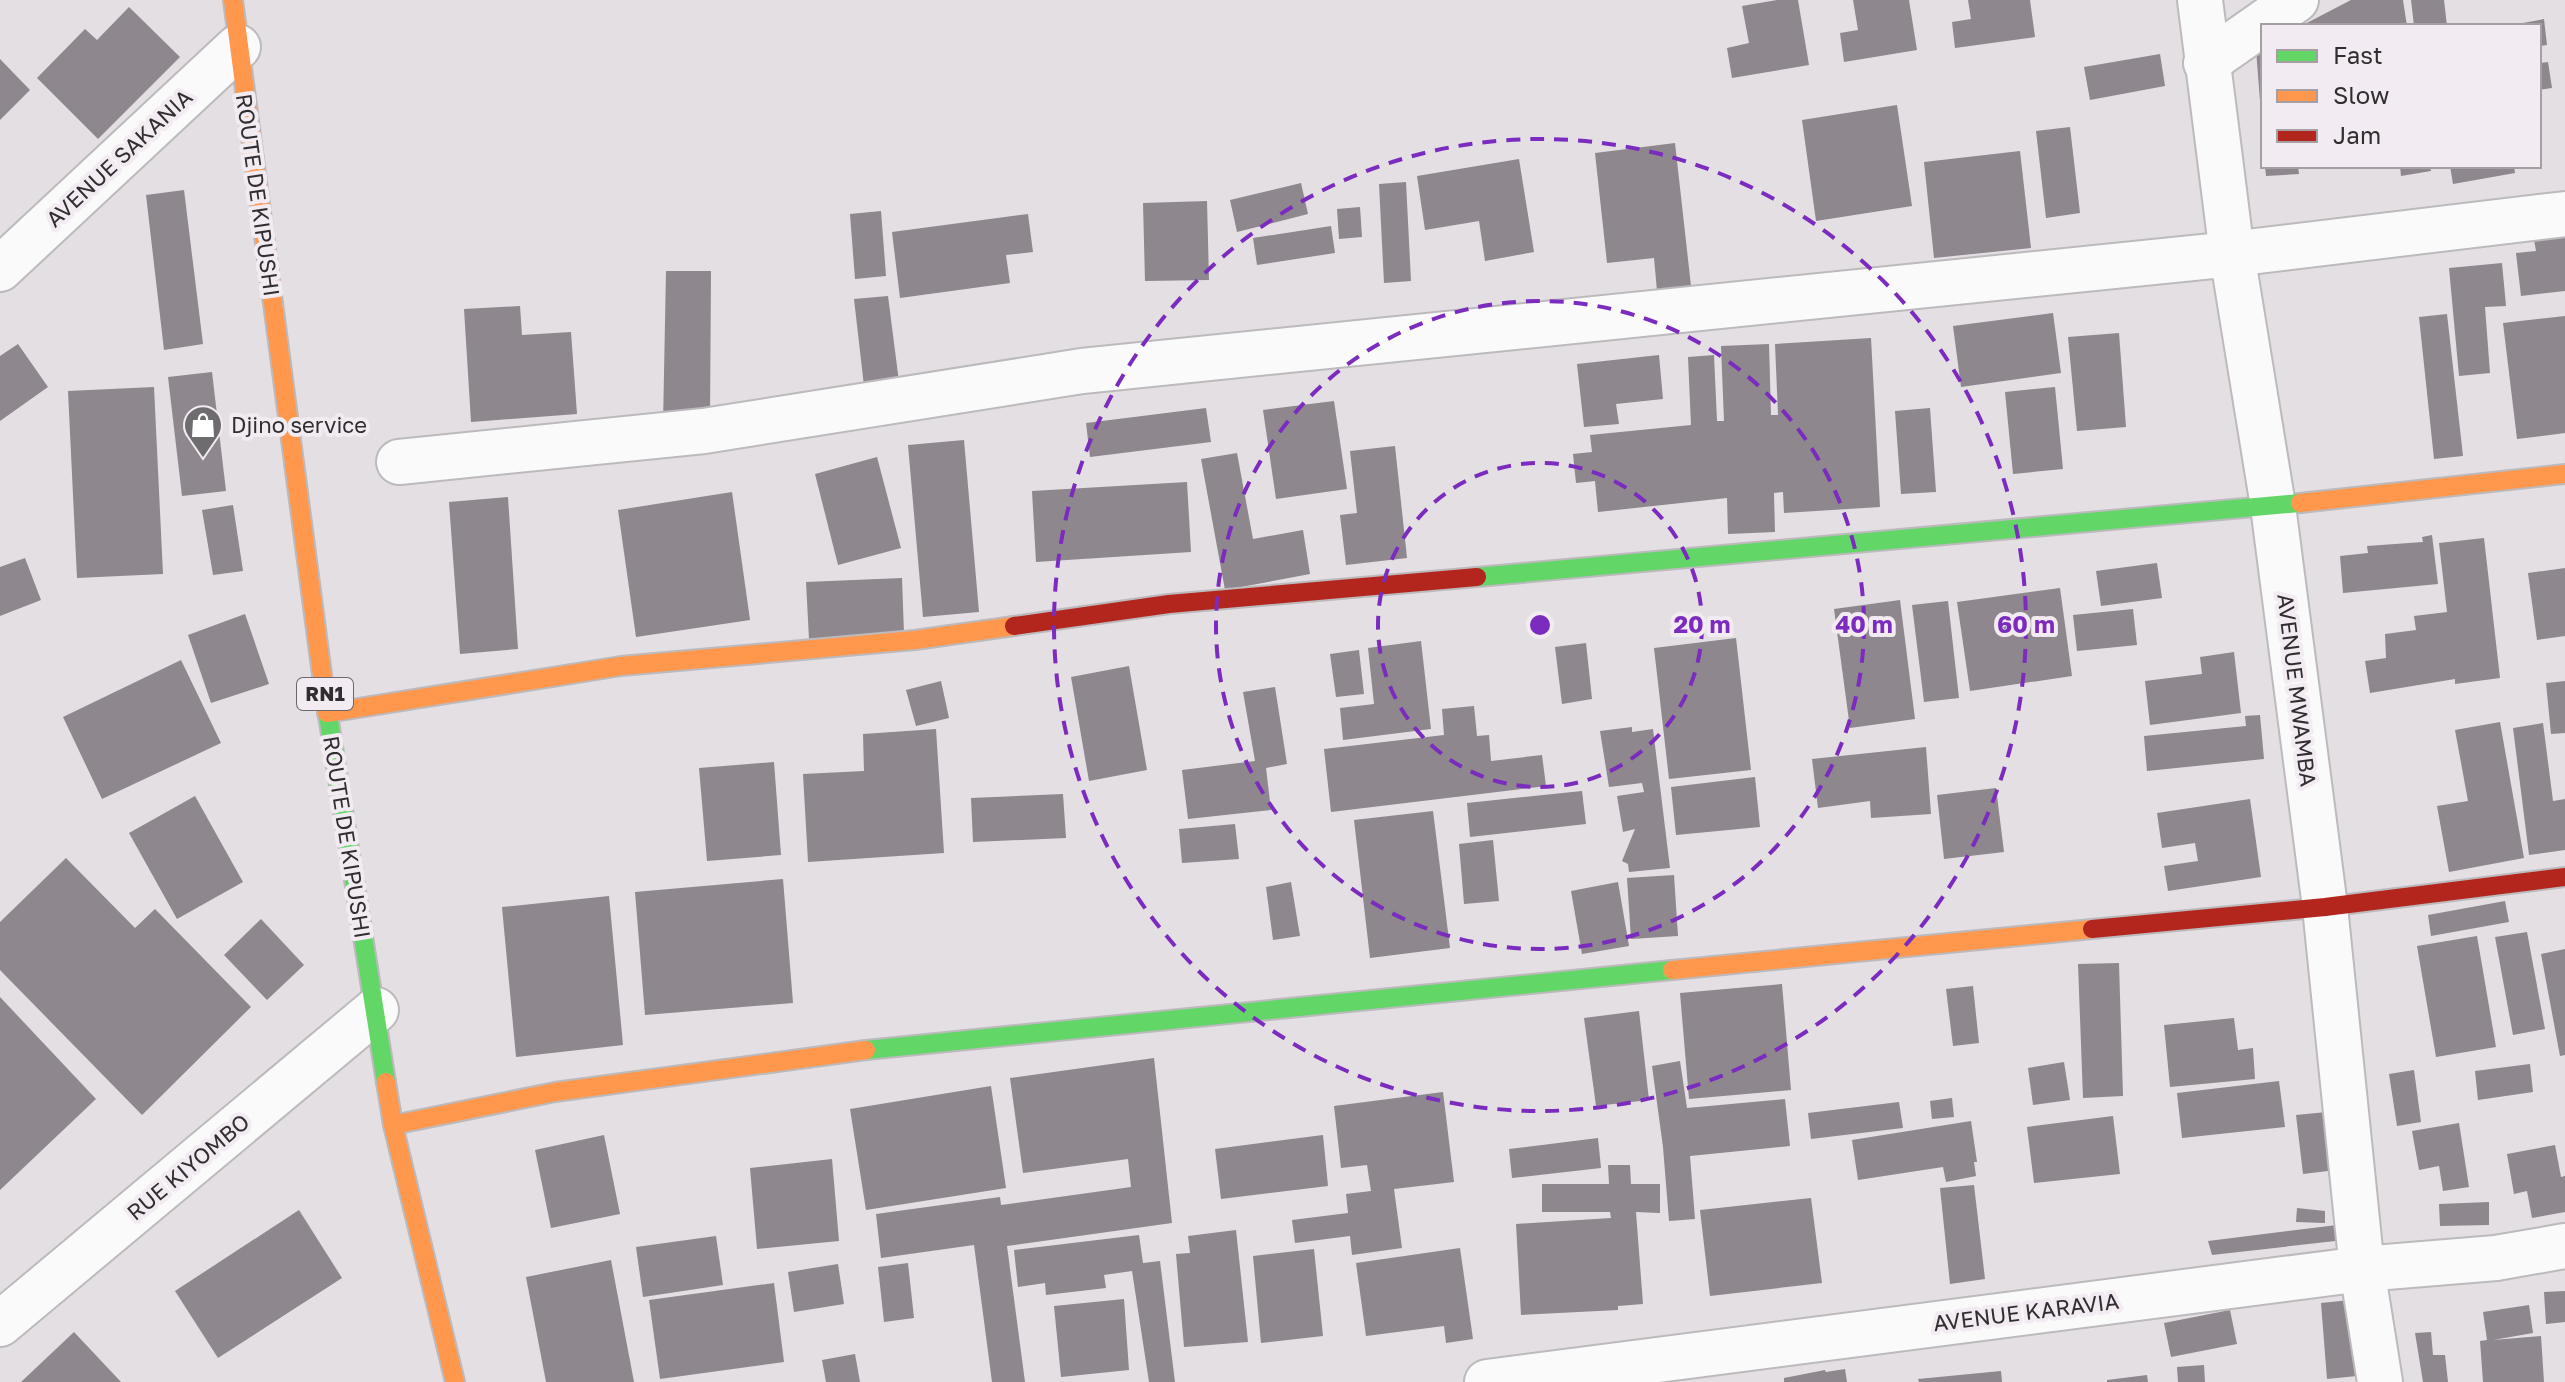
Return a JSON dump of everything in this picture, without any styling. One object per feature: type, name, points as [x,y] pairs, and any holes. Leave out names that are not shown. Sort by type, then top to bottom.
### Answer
[{"type":"main road","name":"ROUTE DE KIPUSHI","points":[[233,0],[327,713],[393,1125],[455,1382]]},
{"type":"main road","points":[[327,713],[621,666],[915,640],[1169,604],[2273,506],[2565,474]]},
{"type":"main road","points":[[393,1125],[555,1092],[919,1043],[2325,907],[2565,877]]},
{"type":"street","name":"AVENUE MWAMBA","points":[[2200,0],[2232,254],[2273,506],[2325,907],[2362,1269],[2380,1382]]},
{"type":"street","points":[[2262,24],[2296,0]]},
{"type":"street","points":[[2206,63],[2261,24]]},
{"type":"street","name":"AVENUE SAKANIA","points":[[0,269],[238,47]]},
{"type":"street","points":[[399,462],[704,431],[1082,371],[2232,254],[2565,214]]},
{"type":"street","name":"RUE KIYOMBO","points":[[0,1324],[376,1010]]},
{"type":"street","name":"AVENUE KARAVIA","points":[[1487,1382],[2362,1269],[2496,1258],[2565,1246]]},
{"type":"building","points":[[1798,0],[1809,65],[1732,78],[1727,48],[1749,43],[1742,6]]},
{"type":"building","points":[[1853,0],[1909,0],[1917,50],[1844,62],[1840,33],[1858,30]]},
{"type":"building","points":[[1968,0],[2030,0],[2035,37],[1955,48],[1952,22],[1971,19]]},
{"type":"building","points":[[2351,0],[2403,0],[2407,24],[2305,24]]},
{"type":"building","points":[[2411,0],[2444,0],[2447,24],[2414,24]]},
{"type":"building","points":[[129,7],[180,57],[98,139],[37,78],[85,29],[97,40]]},
{"type":"building","points":[[2544,19],[2547,45],[2541,46],[2541,24],[2518,24]]},
{"type":"building","points":[[2261,46],[2261,114],[2256,49]]},
{"type":"building","points":[[2160,54],[2165,86],[2090,100],[2084,67]]},
{"type":"building","points":[[0,59],[30,90],[0,120]]},
{"type":"building","points":[[2548,62],[2552,88],[2541,90],[2541,63]]},
{"type":"building","points":[[1897,105],[1912,206],[1816,221],[1802,120]]},
{"type":"building","points":[[2070,127],[2080,213],[2046,218],[2036,131]]},
{"type":"building","points":[[1675,143],[1691,286],[1657,291],[1654,258],[1607,263],[1595,153]]},
{"type":"building","points":[[2020,151],[2031,248],[1934,258],[1924,162]]},
{"type":"building","points":[[1519,159],[1534,252],[1485,261],[1479,221],[1425,230],[1417,176]]},
{"type":"building","points":[[2265,168],[2298,168],[2299,174],[2266,176]]},
{"type":"building","points":[[2400,168],[2430,168],[2431,171],[2401,176]]},
{"type":"building","points":[[2450,168],[2514,168],[2515,173],[2453,184]]},
{"type":"building","points":[[1406,182],[1411,281],[1384,283],[1379,184]]},
{"type":"building","points":[[1301,183],[1308,214],[1237,232],[1230,200]]},
{"type":"building","points":[[184,190],[203,344],[164,350],[146,195]]},
{"type":"building","points":[[1207,201],[1209,280],[1145,281],[1143,203]]},
{"type":"building","points":[[1360,207],[1362,237],[1339,239],[1337,209]]},
{"type":"building","points":[[881,211],[886,276],[855,279],[850,214]]},
{"type":"building","points":[[1028,214],[1033,252],[1006,255],[1010,283],[900,298],[892,232]]},
{"type":"building","points":[[1331,226],[1335,253],[1257,265],[1253,238]]},
{"type":"building","points":[[2565,231],[2565,291],[2521,296],[2516,253],[2536,251],[2533,234]]},
{"type":"building","points":[[2502,263],[2506,306],[2485,307],[2490,373],[2459,376],[2449,268]]},
{"type":"building","points":[[666,271],[711,271],[710,418],[663,425]]},
{"type":"building","points":[[888,296],[899,382],[864,386],[854,299]]},
{"type":"building","points":[[520,306],[522,335],[571,332],[577,414],[471,422],[464,309]]},
{"type":"building","points":[[2053,313],[2061,373],[1961,387],[1953,326]]},
{"type":"building","points":[[2447,314],[2463,456],[2434,459],[2419,317]]},
{"type":"building","points":[[2565,316],[2565,433],[2517,439],[2503,323]]},
{"type":"building","points":[[2119,333],[2126,427],[2077,431],[2068,337]]},
{"type":"building","points":[[1871,338],[1880,507],[1784,513],[1783,492],[1774,493],[1775,532],[1728,534],[1727,498],[1598,512],[1595,481],[1576,483],[1573,454],[1592,452],[1590,435],[1691,425],[1688,357],[1714,355],[1717,421],[1724,421],[1721,346],[1769,344],[1771,415],[1778,415],[1775,344]]},
{"type":"building","points":[[18,344],[48,387],[0,421],[0,356]]},
{"type":"building","points":[[1659,355],[1663,399],[1616,404],[1619,424],[1584,427],[1577,364]]},
{"type":"building","points":[[212,372],[226,491],[182,496],[168,377]]},
{"type":"building","points":[[154,387],[163,574],[77,578],[68,391]]},
{"type":"building","points":[[2055,387],[2063,469],[2013,474],[2005,392]]},
{"type":"building","points":[[1334,401],[1347,489],[1276,499],[1263,410]]},
{"type":"building","points":[[1206,408],[1211,442],[1090,457],[1086,423]]},
{"type":"building","points":[[1930,408],[1936,492],[1901,494],[1895,411]]},
{"type":"building","points":[[964,440],[979,612],[923,617],[908,445]]},
{"type":"building","points":[[1395,446],[1407,558],[1346,565],[1340,515],[1357,513],[1350,451]]},
{"type":"building","points":[[1237,453],[1253,539],[1303,530],[1310,574],[1225,590],[1201,459]]},
{"type":"building","points":[[877,457],[901,548],[838,565],[815,474]]},
{"type":"building","points":[[1187,482],[1191,552],[1036,562],[1032,491]]},
{"type":"building","points":[[732,492],[750,620],[636,637],[618,510]]},
{"type":"building","points":[[508,497],[518,649],[460,654],[449,502]]},
{"type":"building","points":[[233,505],[243,571],[213,575],[202,510]]},
{"type":"building","points":[[2432,535],[2438,584],[2343,593],[2340,556],[2368,553],[2367,546],[2423,542],[2422,537]]},
{"type":"building","points":[[2484,538],[2500,678],[2455,684],[2455,679],[2370,693],[2365,661],[2386,658],[2385,634],[2416,630],[2414,616],[2447,612],[2439,543]]},
{"type":"building","points":[[25,558],[41,600],[0,616],[0,567]]},
{"type":"building","points":[[2157,563],[2162,598],[2101,606],[2096,571]]},
{"type":"building","points":[[2565,568],[2565,636],[2537,640],[2528,573]]},
{"type":"building","points":[[902,578],[904,634],[809,639],[806,582]]},
{"type":"building","points":[[2060,588],[2072,676],[1970,691],[1957,602]]},
{"type":"building","points":[[1900,600],[1915,719],[1850,728],[1834,609]]},
{"type":"building","points":[[1948,601],[1959,698],[1924,702],[1912,605]]},
{"type":"building","points":[[2133,609],[2137,645],[2077,651],[2073,615]]},
{"type":"building","points":[[245,614],[269,684],[211,703],[188,635]]},
{"type":"building","points":[[1736,638],[1751,770],[1669,779],[1654,648]]},
{"type":"building","points":[[1421,641],[1431,729],[1343,740],[1340,708],[1374,704],[1368,648]]},
{"type":"building","points":[[1586,643],[1592,699],[1562,704],[1555,647]]},
{"type":"building","points":[[1359,650],[1364,694],[1336,697],[1330,654]]},
{"type":"building","points":[[2234,652],[2241,713],[2150,725],[2145,681],[2202,674],[2200,657]]},
{"type":"building","points":[[181,660],[221,743],[102,799],[63,717]]},
{"type":"building","points":[[1129,666],[1147,770],[1089,781],[1071,677]]},
{"type":"building","points":[[941,681],[949,718],[916,726],[906,690]]},
{"type":"building","points":[[2565,681],[2565,733],[2551,734],[2546,683]]},
{"type":"building","points":[[1275,687],[1287,764],[1266,768],[1271,810],[1188,819],[1182,770],[1255,761],[1243,692]]},
{"type":"building","points":[[1474,706],[1477,736],[1489,735],[1491,761],[1542,755],[1546,786],[1331,812],[1324,749],[1444,735],[1442,709]]},
{"type":"building","points":[[2260,715],[2264,759],[2147,771],[2144,736],[2246,726],[2245,716]]},
{"type":"building","points":[[2500,722],[2524,858],[2449,872],[2437,806],[2468,801],[2455,730]]},
{"type":"building","points":[[2543,723],[2553,801],[2565,799],[2565,850],[2529,855],[2513,728]]},
{"type":"building","points":[[1632,727],[1632,732],[1653,729],[1670,868],[1629,872],[1628,864],[1622,861],[1635,829],[1623,832],[1617,796],[1644,792],[1642,783],[1609,787],[1600,731]]},
{"type":"building","points":[[936,729],[944,853],[808,862],[803,774],[864,771],[863,734]]},
{"type":"building","points":[[1926,747],[1931,814],[1871,818],[1870,801],[1818,808],[1812,759]]},
{"type":"building","points":[[774,762],[781,855],[707,861],[699,768]]},
{"type":"building","points":[[1755,777],[1760,827],[1676,835],[1671,787]]},
{"type":"building","points":[[1996,788],[2004,852],[1944,859],[1937,795]]},
{"type":"building","points":[[1582,791],[1586,824],[1470,837],[1467,803]]},
{"type":"building","points":[[1063,794],[1066,838],[973,842],[971,798]]},
{"type":"building","points":[[195,796],[243,882],[177,919],[129,833]]},
{"type":"building","points":[[2250,799],[2261,877],[2168,891],[2164,866],[2198,861],[2195,843],[2162,848],[2157,813]]},
{"type":"building","points":[[1433,811],[1450,948],[1370,958],[1354,820]]},
{"type":"building","points":[[1235,824],[1239,859],[1182,863],[1179,829]]},
{"type":"building","points":[[1493,840],[1499,901],[1464,904],[1459,844]]},
{"type":"building","points":[[66,858],[135,928],[155,909],[251,1007],[142,1115],[0,970],[0,922]]},
{"type":"building","points":[[1674,875],[1678,936],[1631,939],[1627,878]]},
{"type":"building","points":[[783,879],[793,1003],[645,1015],[635,892]]},
{"type":"building","points":[[1291,882],[1300,936],[1273,940],[1266,887]]},
{"type":"building","points":[[1618,882],[1629,946],[1582,954],[1571,891]]},
{"type":"building","points":[[609,896],[623,1045],[516,1057],[502,907]]},
{"type":"building","points":[[2505,901],[2509,922],[2431,936],[2428,915]]},
{"type":"building","points":[[261,919],[304,965],[267,1000],[224,955]]},
{"type":"building","points":[[2527,932],[2545,1029],[2513,1035],[2495,937]]},
{"type":"building","points":[[2477,936],[2496,1047],[2436,1057],[2417,946]]},
{"type":"building","points":[[2565,949],[2565,1055],[2560,1056],[2541,954]]},
{"type":"building","points":[[2119,963],[2123,1096],[2083,1098],[2078,964]]},
{"type":"building","points":[[1782,984],[1791,1090],[1689,1099],[1680,993]]},
{"type":"building","points":[[1973,986],[1979,1043],[1953,1046],[1946,989]]},
{"type":"building","points":[[0,997],[96,1099],[0,1190]]},
{"type":"building","points":[[1639,1011],[1649,1100],[1596,1106],[1584,1018]]},
{"type":"building","points":[[2234,1018],[2238,1050],[2253,1048],[2255,1079],[2170,1087],[2164,1025]]},
{"type":"building","points":[[1154,1058],[1172,1223],[1007,1246],[1025,1382],[992,1382],[974,1245],[881,1258],[876,1214],[1000,1197],[1001,1205],[1131,1187],[1128,1159],[1023,1173],[1010,1078]]},
{"type":"building","points":[[1680,1061],[1687,1108],[1785,1099],[1790,1146],[1690,1156],[1695,1219],[1669,1221],[1652,1066]]},
{"type":"building","points":[[2064,1062],[2070,1100],[2033,1105],[2028,1068]]},
{"type":"building","points":[[2530,1064],[2533,1092],[2478,1100],[2475,1071]]},
{"type":"building","points":[[2414,1070],[2421,1122],[2397,1126],[2389,1074]]},
{"type":"building","points":[[2279,1081],[2285,1127],[2182,1138],[2177,1093]]},
{"type":"building","points":[[991,1086],[1006,1188],[866,1210],[850,1109]]},
{"type":"building","points":[[1443,1092],[1454,1182],[1394,1189],[1402,1248],[1352,1255],[1350,1236],[1295,1243],[1292,1220],[1348,1213],[1346,1194],[1371,1191],[1367,1165],[1341,1168],[1334,1106]]},
{"type":"building","points":[[1952,1098],[1954,1117],[1932,1119],[1930,1101]]},
{"type":"building","points":[[1899,1102],[1903,1128],[1811,1139],[1808,1113]]},
{"type":"building","points":[[2337,1111],[2353,1239],[2212,1255],[2208,1241],[2337,1225],[2328,1171],[2303,1174],[2296,1115]]},
{"type":"building","points":[[2113,1116],[2120,1174],[2034,1183],[2027,1127]]},
{"type":"building","points":[[1971,1121],[1976,1176],[1946,1182],[1943,1167],[1858,1180],[1852,1140]]},
{"type":"building","points":[[2459,1123],[2469,1187],[2443,1191],[2439,1166],[2419,1170],[2412,1131]]},
{"type":"building","points":[[604,1135],[620,1214],[551,1228],[535,1150]]},
{"type":"building","points":[[1323,1135],[1328,1186],[1221,1199],[1215,1149]]},
{"type":"building","points":[[1598,1138],[1601,1168],[1512,1178],[1509,1149]]},
{"type":"building","points":[[2555,1145],[2561,1177],[2565,1176],[2565,1212],[2532,1218],[2527,1191],[2514,1194],[2507,1154]]},
{"type":"building","points":[[832,1159],[839,1241],[757,1249],[750,1168]]},
{"type":"building","points":[[1608,1165],[1630,1165],[1631,1184],[1660,1184],[1660,1213],[1636,1212],[1643,1304],[1618,1306],[1618,1310],[1521,1315],[1516,1224],[1611,1218],[1610,1212],[1542,1212],[1542,1184],[1609,1184]]},
{"type":"building","points":[[1974,1185],[1985,1279],[1950,1284],[1940,1188]]},
{"type":"building","points":[[1811,1198],[1822,1283],[1710,1296],[1700,1210]]},
{"type":"building","points":[[2489,1202],[2489,1225],[2440,1226],[2439,1204]]},
{"type":"building","points":[[2297,1208],[2325,1211],[2325,1223],[2296,1222]]},
{"type":"building","points":[[299,1210],[342,1278],[218,1358],[175,1291]]},
{"type":"building","points":[[1236,1230],[1248,1342],[1184,1347],[1176,1254],[1190,1253],[1188,1236]]},
{"type":"building","points":[[1139,1235],[1143,1263],[1160,1261],[1175,1382],[1149,1382],[1132,1271],[1104,1275],[1106,1288],[1046,1295],[1045,1283],[1018,1287],[1014,1250]]},
{"type":"building","points":[[716,1236],[723,1285],[643,1297],[636,1247]]},
{"type":"building","points":[[1460,1248],[1473,1339],[1446,1343],[1444,1326],[1366,1336],[1356,1263]]},
{"type":"building","points":[[1314,1249],[1323,1336],[1261,1343],[1253,1256]]},
{"type":"building","points":[[611,1260],[634,1382],[546,1382],[526,1277]]},
{"type":"building","points":[[908,1263],[914,1318],[884,1322],[878,1267]]},
{"type":"building","points":[[838,1264],[844,1304],[794,1312],[788,1272]]},
{"type":"building","points":[[774,1283],[784,1362],[660,1379],[649,1300]]},
{"type":"building","points":[[2565,1291],[2565,1322],[2546,1324],[2544,1292]]},
{"type":"building","points":[[1124,1299],[1129,1370],[1061,1377],[1054,1306]]},
{"type":"building","points":[[2350,1300],[2357,1376],[2327,1379],[2321,1303]]},
{"type":"building","points":[[2529,1305],[2533,1333],[2493,1340],[2541,1336],[2544,1382],[2483,1382],[2480,1341],[2487,1340],[2483,1312]]},
{"type":"building","points":[[2230,1310],[2237,1344],[2171,1357],[2164,1323]]},
{"type":"building","points":[[74,1332],[121,1382],[21,1382]]},
{"type":"building","points":[[2431,1332],[2433,1355],[2445,1355],[2448,1382],[2423,1382],[2415,1333]]},
{"type":"building","points":[[855,1354],[860,1382],[826,1382],[822,1360]]},
{"type":"building","points":[[2204,1365],[2205,1382],[2178,1382],[2177,1367]]},
{"type":"building","points":[[1845,1369],[1847,1382],[1784,1382],[1784,1378]]},
{"type":"building","points":[[2001,1371],[2002,1382],[1919,1382],[1918,1379]]},
{"type":"building","points":[[2147,1375],[2148,1382],[2107,1382],[2107,1380]]},
{"type":"traffic: fast","points":[[1477,577],[2300,503]]},
{"type":"traffic: fast","points":[[324,690],[386,1082]]},
{"type":"traffic: fast","points":[[866,1050],[1672,970]]},
{"type":"traffic: slow","points":[[233,0],[324,690]]},
{"type":"traffic: slow","points":[[2300,503],[2565,474]]},
{"type":"traffic: slow","points":[[327,713],[621,666],[915,640],[1014,626]]},
{"type":"traffic: slow","points":[[1672,970],[2092,929]]},
{"type":"traffic: slow","points":[[393,1125],[555,1092],[866,1050]]},
{"type":"traffic: slow","points":[[386,1082],[393,1125],[455,1382]]},
{"type":"traffic: jam","points":[[1014,626],[1169,604],[1477,577]]},
{"type":"traffic: jam","points":[[2092,929],[2325,907],[2565,877]]},
{"type":"place","name":"Djino service","points":[[203,459]]}]
